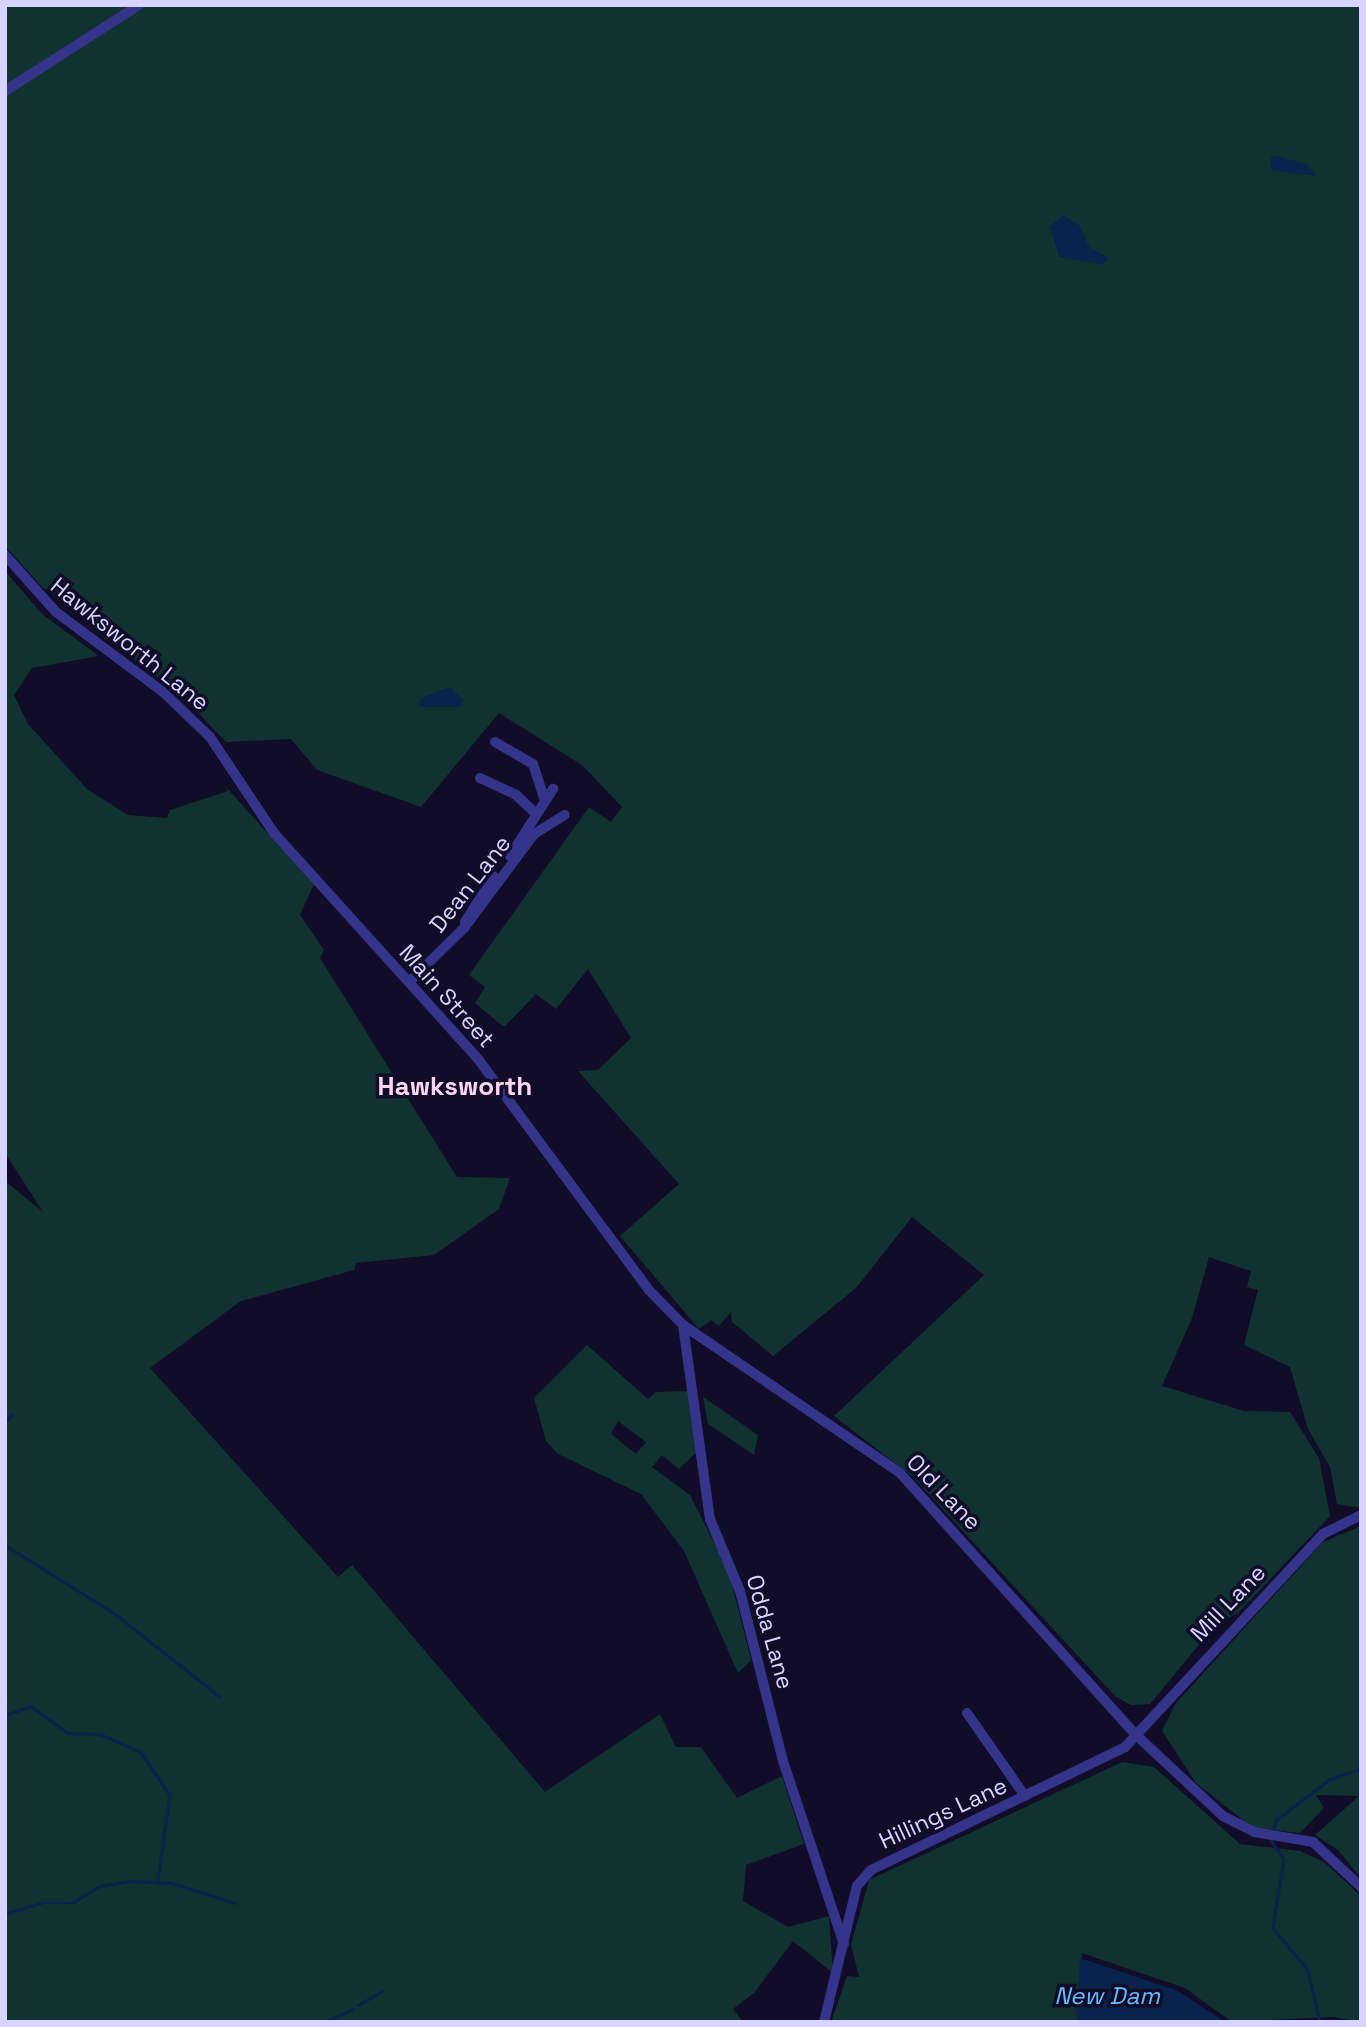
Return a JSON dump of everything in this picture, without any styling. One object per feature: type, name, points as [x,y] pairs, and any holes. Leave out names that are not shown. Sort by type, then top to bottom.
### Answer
[{"type":"street","points":[[5,91],[139,5]]},
{"type":"street","name":"Hawksworth Lane","points":[[5,555],[56,612],[187,712],[274,834]]},
{"type":"street","points":[[495,742],[533,764],[544,798]]},
{"type":"street","points":[[480,778],[516,795],[533,811]]},
{"type":"street","points":[[464,928],[467,910],[516,848],[533,811],[553,789]]},
{"type":"street","name":"Dean Lane","points":[[410,981],[464,928],[534,834],[564,815]]},
{"type":"street","name":"Main Street","points":[[274,834],[410,981],[523,1114],[649,1290],[684,1325]]},
{"type":"street","name":"Old Lane","points":[[684,1325],[901,1473],[1135,1734],[1223,1816],[1266,1835],[1281,1836],[1326,1849],[1361,1887]]},
{"type":"street","name":"Odda Lane","points":[[684,1325],[710,1520],[743,1600],[783,1761],[845,1947]]},
{"type":"street","name":"Mill Lane","points":[[1135,1734],[1323,1534],[1361,1515]]},
{"type":"street","points":[[967,1713],[1025,1796]]},
{"type":"street","name":"Hillings Lane","points":[[824,2022],[845,1947],[857,1886],[870,1870],[1112,1754],[1135,1734]]},
{"type":"green space","points":[[5,5],[1361,5],[1361,1508],[1337,1504],[1330,1467],[1308,1429],[1290,1367],[1244,1345],[1258,1290],[1247,1287],[1251,1271],[1209,1257],[1192,1318],[1162,1386],[1244,1411],[1290,1412],[1319,1458],[1330,1516],[1238,1613],[1216,1624],[1150,1704],[1131,1705],[1115,1696],[913,1477],[834,1416],[984,1275],[912,1217],[856,1288],[773,1356],[732,1322],[731,1312],[719,1326],[711,1320],[699,1329],[620,1236],[679,1184],[578,1071],[598,1070],[631,1038],[588,969],[556,1009],[536,994],[504,1027],[475,1003],[485,987],[469,975],[589,807],[611,822],[622,807],[582,765],[499,713],[421,807],[317,770],[291,739],[226,742],[185,699],[42,587],[5,546]]},
{"type":"green space","points":[[5,571],[42,614],[99,656],[32,668],[14,695],[28,724],[88,790],[128,815],[167,818],[170,810],[228,791],[224,785],[314,884],[300,915],[324,950],[320,958],[457,1177],[510,1178],[499,1209],[434,1255],[356,1263],[354,1270],[241,1301],[150,1368],[338,1577],[352,1565],[545,1792],[660,1714],[676,1747],[701,1747],[737,1798],[782,1776],[804,1844],[746,1865],[743,1901],[788,1927],[829,1916],[833,1973],[793,1941],[754,1993],[733,2009],[743,2022],[5,2022],[5,1181],[43,1212],[5,1153]]},
{"type":"green space","points":[[587,1345],[648,1399],[656,1392],[690,1391],[700,1449],[679,1469],[662,1455],[652,1467],[690,1495],[729,1572],[751,1660],[738,1673],[684,1551],[641,1494],[558,1454],[546,1441],[534,1398]],"holes":[[[618,1421],[646,1442],[636,1454],[611,1434]]]},
{"type":"green space","points":[[703,1397],[758,1435],[754,1455],[708,1424]]},
{"type":"green space","points":[[1361,1526],[1361,1878],[1338,1850],[1315,1835],[1359,1796],[1316,1795],[1324,1808],[1300,1833],[1253,1828],[1196,1783],[1162,1731],[1176,1703],[1323,1542]]},
{"type":"green space","points":[[1122,1762],[1154,1767],[1240,1844],[1300,1851],[1324,1862],[1361,1896],[1361,2022],[1333,2017],[1232,2022],[1185,1988],[1082,1953],[1077,2022],[831,2022],[847,1976],[859,1977],[851,1945],[869,1880]]},
{"type":"water","points":[[1278,156],[1308,165],[1316,176],[1271,170],[1271,157]]},
{"type":"water","points":[[1063,215],[1080,226],[1089,247],[1109,258],[1103,264],[1059,257],[1050,227]]},
{"type":"water","points":[[450,687],[463,700],[460,707],[419,707],[421,698]]},
{"type":"water","name":"New Dam","points":[[1080,1958],[1178,1991],[1225,2022],[1077,2022]]},
{"type":"waterway","points":[[5,1422],[12,1415]]},
{"type":"waterway","points":[[5,1545],[114,1613],[219,1696]]},
{"type":"waterway","points":[[5,1715],[31,1706],[68,1733],[100,1734],[141,1752],[170,1795],[158,1880]]},
{"type":"waterway","points":[[1272,1832],[1276,1820],[1330,1779],[1361,1769]]},
{"type":"waterway","points":[[1270,1839],[1284,1859],[1273,1928],[1308,1970],[1320,2022]]},
{"type":"waterway","points":[[5,1914],[42,1903],[72,1903],[99,1886],[132,1881],[172,1883],[235,1903]]},
{"type":"waterway","points":[[358,2005],[382,1991]]},
{"type":"waterway","points":[[324,2022],[353,2009]]},
{"type":"district","name":"Hawksworth","points":[[455,1087]]}]
